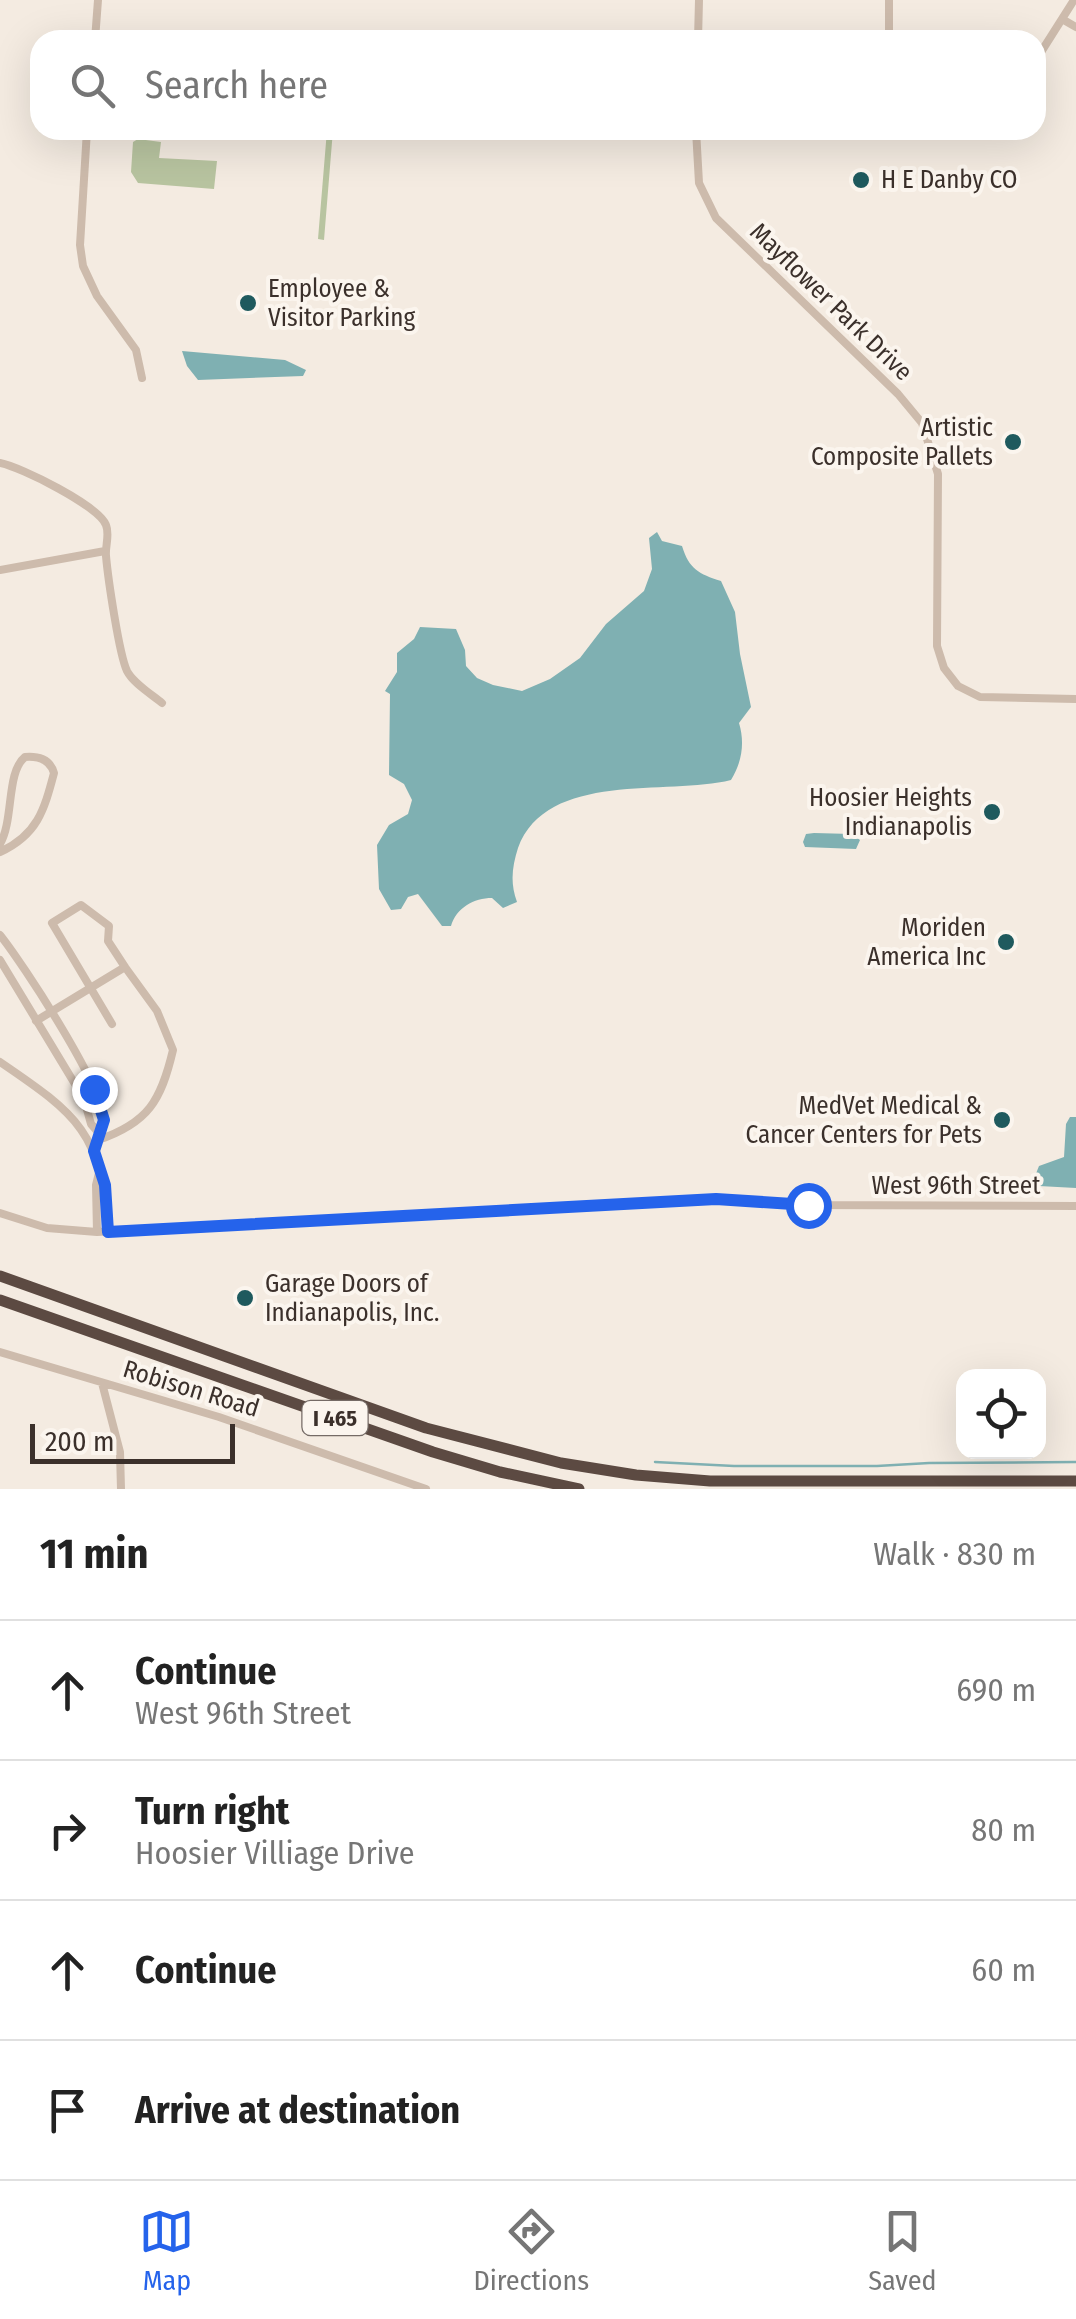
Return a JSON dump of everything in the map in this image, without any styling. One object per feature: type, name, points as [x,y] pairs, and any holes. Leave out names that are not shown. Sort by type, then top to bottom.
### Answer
[{"type":"highway","name":"I 465","points":[[0,1276],[426,1428],[562,1464],[710,1481],[1076,1481]]},
{"type":"highway","name":"I 465","points":[[0,1300],[421,1448],[500,1472],[579,1489]]},
{"type":"street","points":[[96,30],[98,0]]},
{"type":"street","points":[[698,30],[699,0]]},
{"type":"street","points":[[889,0],[889,30]]},
{"type":"street","points":[[1046,44],[1074,0]]},
{"type":"street","points":[[1062,18],[1076,28]]},
{"type":"street","points":[[87,140],[80,245],[83,266],[98,296],[136,350],[142,378]]},
{"type":"street","name":"Mayflower Park Drive","points":[[696,140],[697,176],[708,206],[724,227],[898,394],[922,423],[933,450],[939,504],[938,646],[948,674],[958,686],[980,697],[1076,699]]},
{"type":"street","points":[[0,463],[18,468],[99,515],[107,527],[105,551],[128,672],[162,703]]},
{"type":"street","points":[[0,570],[105,551]]},
{"type":"street","points":[[0,844],[8,826],[17,764],[24,757],[40,758],[50,764],[54,773],[40,817],[26,837],[0,852]]},
{"type":"street","points":[[98,1136],[139,1122],[154,1104],[173,1050],[157,1011],[108,941],[109,926],[81,905],[52,923],[112,1024]]},
{"type":"street","points":[[0,935],[94,1089],[104,1120],[94,1151]]},
{"type":"street","points":[[0,960],[84,1099],[98,1136]]},
{"type":"street","points":[[36,1021],[125,967]]},
{"type":"street","points":[[0,1062],[59,1104],[94,1151],[105,1185],[108,1232]]},
{"type":"street","points":[[97,1232],[96,1185],[100,1168]]},
{"type":"street","name":"West 96th Street","points":[[0,1213],[47,1228],[108,1232],[716,1199],[808,1205],[1076,1206]]},
{"type":"street","name":"Robison Road","points":[[0,1352],[218,1417],[426,1489]]},
{"type":"street","points":[[102,1383],[120,1452],[122,1489]]},
{"type":"green space","points":[[326,140],[332,140],[324,240],[318,239]]},
{"type":"green space","points":[[133,142],[161,142],[159,158],[217,161],[214,189],[138,183],[131,172]]},
{"type":"water","points":[[182,351],[285,360],[306,370],[303,376],[198,380]]},
{"type":"water","points":[[657,532],[662,541],[682,546],[696,570],[721,581],[735,612],[751,707],[739,723],[741,752],[731,780],[581,796],[555,807],[533,823],[514,862],[517,902],[503,908],[492,898],[472,902],[461,909],[451,926],[442,926],[418,894],[408,897],[401,909],[391,910],[379,889],[377,845],[389,825],[408,814],[412,800],[404,784],[389,775],[390,694],[385,691],[397,672],[397,653],[414,639],[420,627],[456,629],[465,650],[466,666],[477,678],[522,691],[550,679],[580,658],[606,624],[644,591],[652,569],[649,538]]},
{"type":"water","points":[[806,834],[852,834],[860,840],[856,849],[805,847]]},
{"type":"water","points":[[1070,1117],[1076,1117],[1076,1188],[1039,1186],[1035,1176],[1039,1166],[1064,1157]]},
{"type":"waterway","points":[[655,1462],[734,1466],[1076,1462]]},
{"type":"place","name":"H E Danby CO","points":[[861,180]]},
{"type":"place","name":"Employee & Visitor Parking","points":[[248,303]]},
{"type":"place","name":"Artistic Composite Pallets","points":[[1013,442]]},
{"type":"place","name":"Hoosier Heights Indianapolis","points":[[992,812]]},
{"type":"place","name":"Moriden America Inc","points":[[1006,942]]},
{"type":"place","name":"MedVet Medical & Cancer Centers for Pets","points":[[1002,1120]]},
{"type":"place","name":"Garage Doors of Indianapolis, Inc.","points":[[245,1298]]},
{"type":"route","points":[[94,1089],[104,1120],[94,1151],[105,1185],[108,1232],[716,1199],[808,1205]]}]
